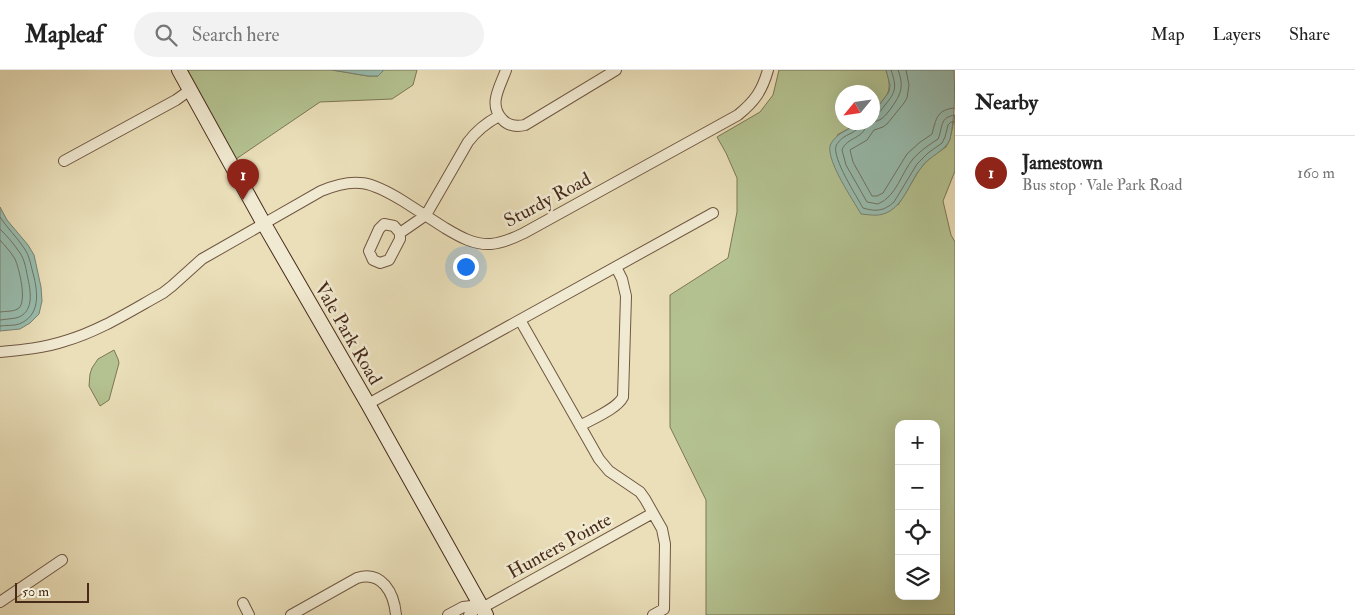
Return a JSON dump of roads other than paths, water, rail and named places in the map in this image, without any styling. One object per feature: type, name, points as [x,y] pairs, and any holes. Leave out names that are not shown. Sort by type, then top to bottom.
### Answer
[{"type":"main road","name":"Vale Park Road","points":[[179,70],[264,224],[483,609]]},
{"type":"street","points":[[506,70],[495,106],[499,116],[506,123],[516,127],[525,125],[616,70]]},
{"type":"street","name":"Sturdy Road","points":[[0,352],[43,347],[91,332],[163,293],[202,259],[321,191],[336,185],[352,182],[382,188],[460,237],[474,243],[491,244],[508,241],[524,234],[738,115],[758,95],[768,70]]},
{"type":"street","points":[[64,160],[176,100],[190,90]]},
{"type":"street","points":[[400,233],[426,216],[468,142],[480,128],[499,116]]},
{"type":"street","points":[[368,404],[713,212]]},
{"type":"street","points":[[580,426],[616,405],[624,397],[626,296],[622,279],[616,267]]},
{"type":"street","points":[[520,320],[603,465],[640,492],[662,530],[665,544],[664,609],[653,615]]},
{"type":"street","name":"Hunters Pointe","points":[[483,609],[653,513]]},
{"type":"street","points":[[0,602],[62,560]]},
{"type":"street","points":[[292,615],[357,578],[364,576],[376,579],[387,587],[394,602],[396,615]]},
{"type":"street","points":[[243,602],[249,615]]},
{"type":"street","points":[[448,615],[463,607],[483,609]]},
{"type":"street","points":[[469,615],[483,609]]},
{"type":"water","points":[[332,70],[384,70],[378,76],[368,76]]},
{"type":"water","points":[[886,70],[954,70],[952,131],[948,143],[924,164],[895,207],[879,215],[861,214],[836,171],[830,153],[830,146],[835,138],[847,130],[880,130],[880,104],[889,92],[890,85]]},
{"type":"water","points":[[0,207],[7,220],[34,255],[42,301],[39,314],[30,323],[20,329],[0,331]]},
{"type":"place","name":"Jamestown","points":[[243,200]]}]
